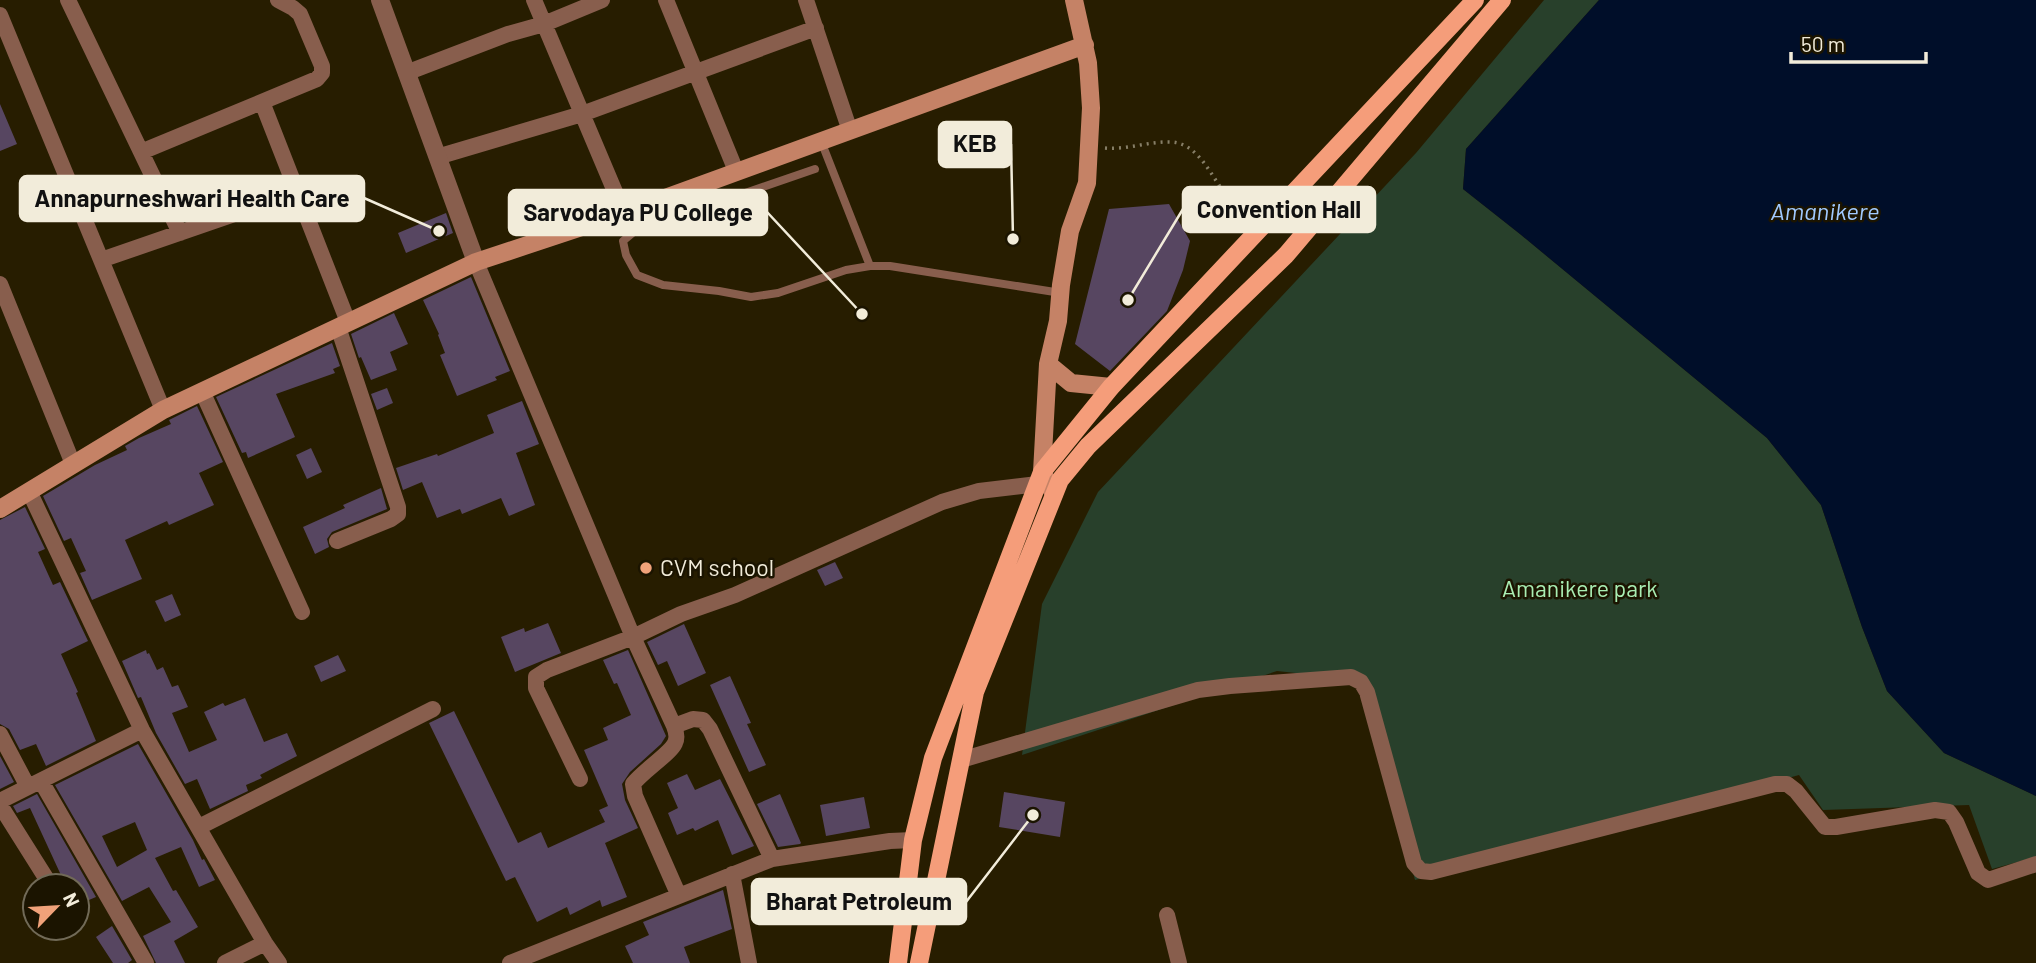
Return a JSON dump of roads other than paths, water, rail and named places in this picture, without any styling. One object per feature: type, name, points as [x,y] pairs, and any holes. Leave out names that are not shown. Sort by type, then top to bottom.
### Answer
[{"type":"main road","points":[[898,963],[913,840],[933,758],[1040,478],[1048,364],[1058,321],[1070,231],[1087,183],[1091,108],[1085,45],[1074,0]]},
{"type":"main road","points":[[1040,478],[1111,387],[1475,0]]},
{"type":"main road","points":[[919,963],[975,692],[1060,480],[1088,446],[1286,255],[1502,0]]},
{"type":"main road","points":[[0,509],[163,410],[476,262],[624,213],[1085,45]]},
{"type":"main road","points":[[1048,364],[1071,383],[1111,387]]},
{"type":"main road","points":[[1040,478],[1054,494]]},
{"type":"street","points":[[68,0],[180,233]]},
{"type":"street","points":[[141,152],[317,79],[322,73],[322,66],[300,14],[278,0]]},
{"type":"street","points":[[380,0],[476,262],[633,637],[674,726],[677,736],[675,744],[633,784],[635,796],[679,896]]},
{"type":"street","points":[[534,0],[624,213]]},
{"type":"street","points":[[406,73],[508,34],[544,24],[602,0]]},
{"type":"street","points":[[666,0],[736,171]]},
{"type":"street","points":[[806,0],[850,131]]},
{"type":"street","points":[[0,15],[163,410]]},
{"type":"street","points":[[437,157],[582,114],[816,28]]},
{"type":"street","points":[[262,102],[298,192],[343,325],[398,508],[398,514],[391,519],[337,541]]},
{"type":"street","points":[[101,260],[298,192]]},
{"type":"street","points":[[0,284],[73,464]]},
{"type":"street","points":[[202,391],[302,612]]},
{"type":"street","points":[[580,779],[536,688],[536,677],[681,614],[735,595],[942,502],[1040,478]]},
{"type":"street","points":[[29,491],[142,730],[279,963]]},
{"type":"street","points":[[961,760],[1198,690],[1351,677],[1361,682],[1367,692],[1414,863],[1420,871],[1431,872],[1775,784],[1787,784],[1796,791],[1825,827],[1935,810],[1949,812],[1978,873],[1988,880],[2036,864]]},
{"type":"street","points":[[199,827],[433,709]]},
{"type":"street","points":[[674,726],[693,719],[703,720],[710,729],[772,859]]},
{"type":"street","points":[[42,872],[0,803],[142,730]]},
{"type":"street","points":[[0,734],[35,784],[146,963]]},
{"type":"street","points":[[514,962],[772,859],[913,840]]},
{"type":"street","points":[[732,874],[749,963]]},
{"type":"street","points":[[1167,915],[1180,963]]},
{"type":"street","points":[[225,963],[265,943]]},
{"type":"lane","points":[[821,141],[870,266]]},
{"type":"lane","points":[[815,169],[635,232],[623,241],[626,255],[637,275],[663,285],[751,297],[778,293],[846,270],[870,266],[890,266],[1061,293]]},
{"type":"water","name":"Amanikere","points":[[1599,0],[2036,0],[2036,796],[1944,753],[1887,691],[1862,627],[1821,505],[1767,438],[1463,189],[1466,149]]},
{"type":"place","name":"Annapurneshwari Health Care","points":[[439,231]]},
{"type":"place","name":"KEB","points":[[1013,239]]},
{"type":"place","name":"Convention Hall","points":[[1128,300]]},
{"type":"place","name":"Sarvodaya PU College","points":[[862,314]]},
{"type":"place","name":"CVM school","points":[[646,568]]},
{"type":"place","name":"Bharat Petroleum","points":[[1033,815]]},
{"type":"park label","name":"Amanikere park","points":[[1580,589]]}]
